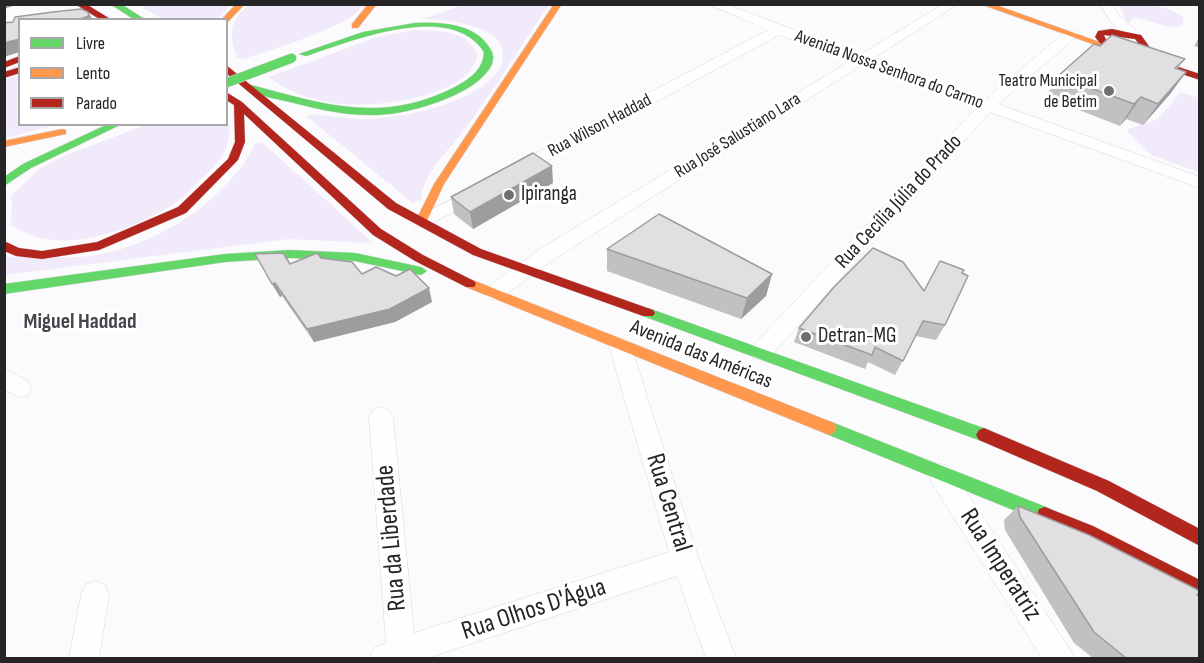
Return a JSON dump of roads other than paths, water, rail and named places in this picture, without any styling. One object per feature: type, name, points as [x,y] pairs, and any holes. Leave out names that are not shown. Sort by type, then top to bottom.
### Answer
[{"type":"main road","points":[[114,4],[138,18]]},
{"type":"main road","points":[[227,18],[241,4]]},
{"type":"main road","points":[[355,26],[373,4]]},
{"type":"main road","points":[[421,222],[440,184],[558,4]]},
{"type":"main road","points":[[984,4],[1071,34],[1104,37],[1132,35],[1146,43],[1163,48]]},
{"type":"main road","points":[[79,10],[102,18]]},
{"type":"main road","points":[[296,54],[421,12]]},
{"type":"main road","points":[[1007,12],[1104,37],[1125,52],[1200,77]]},
{"type":"main road","points":[[228,82],[385,15]]},
{"type":"main road","points":[[228,71],[384,30],[432,24],[472,33],[487,46],[490,54],[484,71],[460,89],[430,101],[396,109],[372,112],[319,107],[251,88]]},
{"type":"main road","points":[[1125,52],[1142,52],[1148,49],[1146,43]]},
{"type":"main road","name":"Avenida das Américas","points":[[228,70],[392,206],[477,252],[964,426],[1103,486],[1200,538]]},
{"type":"main road","name":"Avenida das Américas","points":[[228,96],[377,232],[419,258],[471,285],[626,334],[940,472],[1087,532],[1200,590]]},
{"type":"main road","points":[[4,245],[16,252],[42,255],[99,246],[182,210],[233,160],[240,142],[239,104]]},
{"type":"main road","points":[[4,165],[111,126]]},
{"type":"main road","points":[[4,183],[27,166],[112,126]]},
{"type":"main road","points":[[4,144],[67,130],[4,153]]},
{"type":"main road","points":[[4,290],[243,255],[293,252],[395,263],[471,285]]},
{"type":"main road","points":[[626,334],[644,318],[660,317]]},
{"type":"main road","points":[[1103,486],[1115,503],[1116,511]]},
{"type":"main road","points":[[1087,532],[1106,531],[1112,525]]},
{"type":"street","name":"Avenida Nossa Senhora do Carmo","points":[[714,4],[778,30],[1200,183]]},
{"type":"street","name":"Rua José Salustiano Lara","points":[[494,293],[524,269],[952,4]]},
{"type":"street","points":[[1104,4],[1114,18],[1132,35]]},
{"type":"street","points":[[1104,4],[1102,12],[1108,29],[1104,37]]},
{"type":"street","name":"Rua Wilson Haddad","points":[[421,222],[778,30]]},
{"type":"street","name":"Rua Cecília Júlia do Prado","points":[[761,352],[987,106],[1071,34]]},
{"type":"street","name":"Rua Central","points":[[626,334],[685,560],[721,658]]},
{"type":"street","name":"Rua da Liberdade","points":[[381,417],[396,657]]},
{"type":"street","name":"Rua Imperatriz","points":[[940,472],[1059,658]]},
{"type":"street","name":"Rua Olhos D'Água","points":[[396,657],[685,560]]},
{"type":"street","points":[[84,658],[94,595]]},
{"type":"place","name":"Teatro Municipal de Betim","points":[[1109,91]]},
{"type":"place","name":"Ipiranga","points":[[509,195]]},
{"type":"place","name":"Detran-MG","points":[[806,337]]},
{"type":"district","name":"Miguel Haddad","points":[[80,322]]}]
